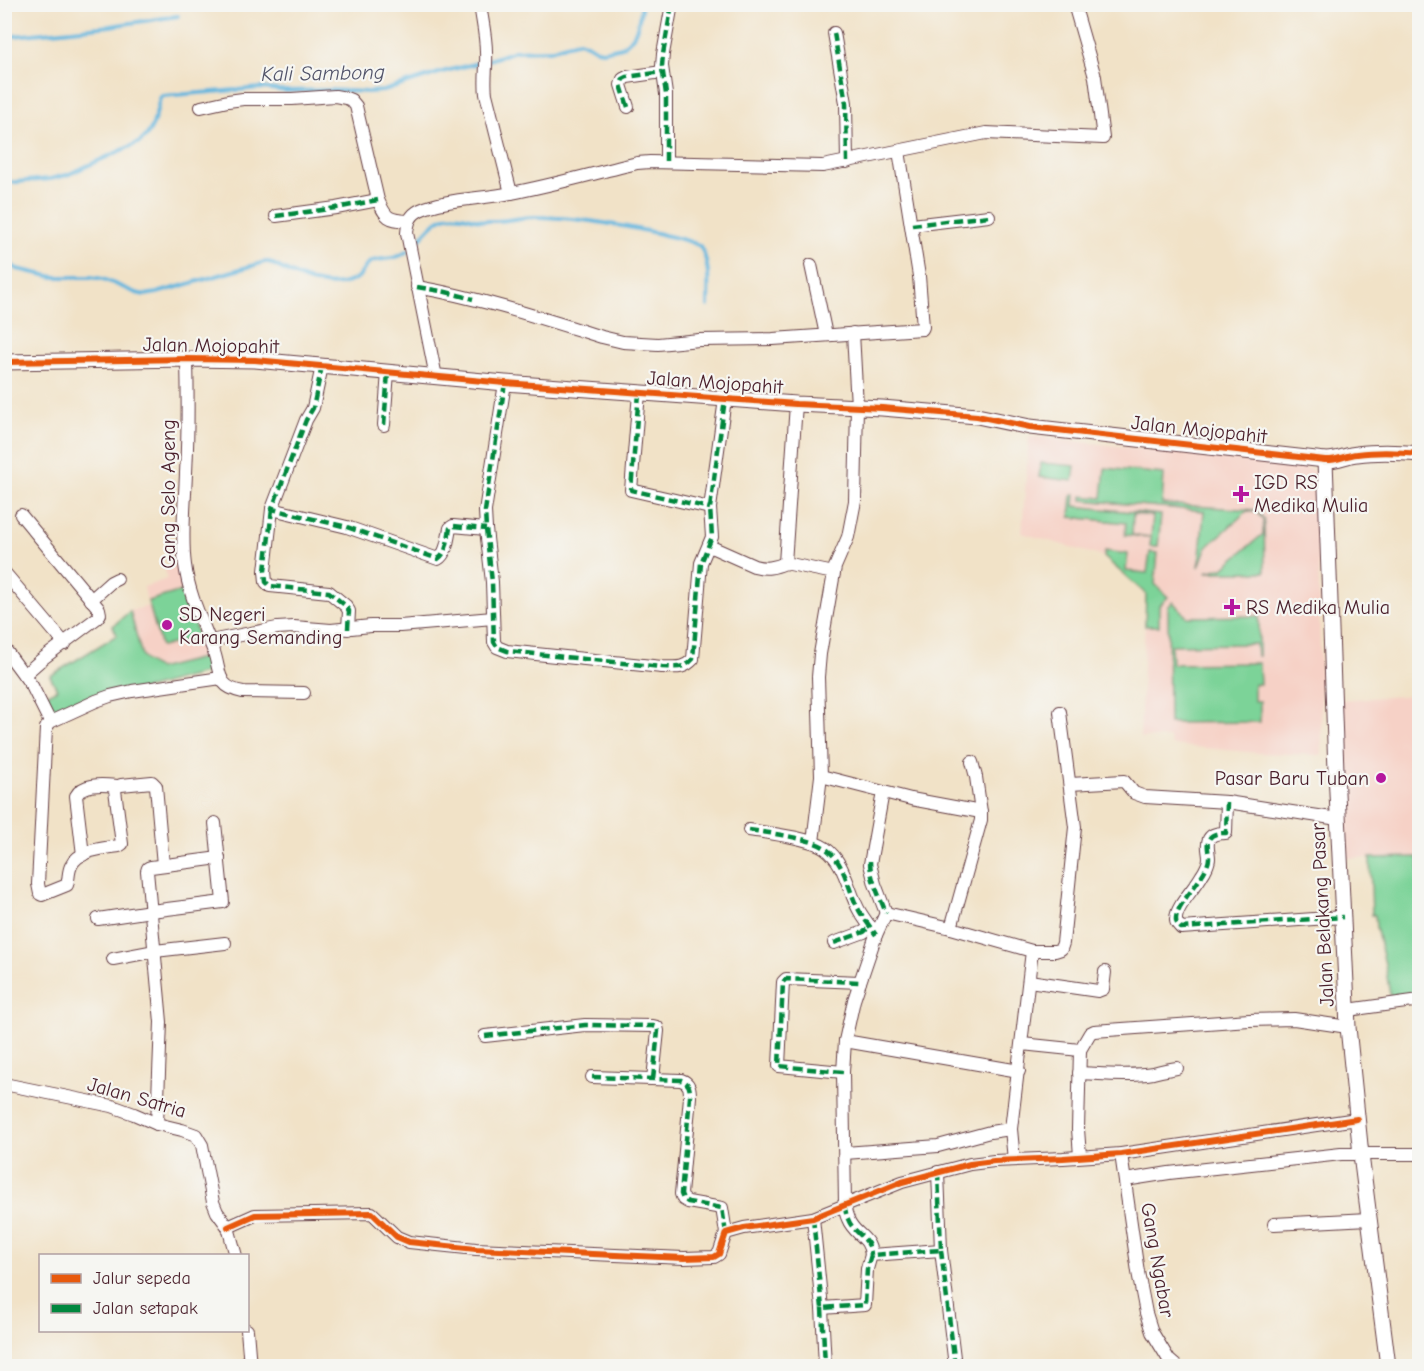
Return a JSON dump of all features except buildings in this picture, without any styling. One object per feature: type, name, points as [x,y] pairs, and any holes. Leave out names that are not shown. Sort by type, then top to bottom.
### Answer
[{"type":"street","points":[[480,4],[486,49],[487,70],[484,83],[511,194]]},
{"type":"street","points":[[666,161],[666,94],[663,54],[672,4]]},
{"type":"street","points":[[436,376],[411,253],[408,227],[414,213],[431,207],[511,194],[637,163],[666,161],[832,165],[986,133],[1103,138],[1095,77],[1074,4]]},
{"type":"street","points":[[834,33],[846,103],[847,162]]},
{"type":"street","points":[[627,107],[621,85],[623,79],[663,72]]},
{"type":"street","points":[[201,107],[243,99],[335,96],[351,100],[356,106],[378,200],[386,216],[408,227]]},
{"type":"street","points":[[417,287],[446,292],[623,342],[658,344],[919,330],[923,327],[919,276],[899,151]]},
{"type":"street","points":[[276,216],[378,200]]},
{"type":"street","points":[[912,225],[989,216]]},
{"type":"street","points":[[811,265],[826,335]]},
{"type":"street","points":[[813,842],[821,776],[818,677],[824,627],[834,573],[848,537],[855,501],[857,406],[853,333]]},
{"type":"street","name":"Gang Selo Ageng","points":[[187,359],[189,424],[184,564],[194,601],[210,641],[221,678]]},
{"type":"street","name":"Jalan Mojopahit","points":[[4,362],[255,360],[505,383],[976,416],[1030,427],[1325,460],[1374,452],[1419,454]]},
{"type":"street","points":[[322,366],[313,408],[306,420],[272,508],[265,571],[266,582],[270,586],[329,592],[349,611],[348,628]]},
{"type":"street","points":[[384,425],[388,372]]},
{"type":"street","points":[[505,383],[485,511],[492,582],[494,642],[497,647],[507,651],[662,667],[681,667],[693,659],[701,563],[712,537],[710,507],[725,399]]},
{"type":"street","points":[[639,393],[631,490],[710,507]]},
{"type":"street","points":[[785,564],[796,404]]},
{"type":"street","name":"Jalan Belakang Pasar","points":[[1325,460],[1348,1027],[1361,1155],[1388,1366]]},
{"type":"street","points":[[272,508],[347,527],[438,559],[444,554],[450,528],[453,526],[486,529]]},
{"type":"street","points":[[21,515],[99,609],[100,614],[24,675]]},
{"type":"street","points":[[709,546],[762,568],[773,568],[785,564],[834,573]]},
{"type":"street","points":[[4,572],[65,644]]},
{"type":"street","points":[[91,600],[117,579]]},
{"type":"street","points":[[210,641],[277,628],[331,630],[493,618]]},
{"type":"street","points":[[4,648],[35,692],[51,723]]},
{"type":"street","points":[[118,786],[115,790],[122,844],[83,855],[72,864],[67,885],[42,896],[38,884],[45,736],[46,728],[51,723],[110,696],[221,678],[226,687],[238,691],[304,693]]},
{"type":"street","points":[[886,913],[951,928],[1032,951],[1060,949],[1063,944],[1075,827],[1060,712]]},
{"type":"street","points":[[951,928],[981,820],[972,762]]},
{"type":"street","points":[[821,776],[911,800],[981,812]]},
{"type":"street","points":[[1070,784],[1124,781],[1134,793],[1145,797],[1227,802],[1338,819]]},
{"type":"street","points":[[83,855],[76,796],[79,790],[83,787],[103,784],[118,786],[152,782],[156,786],[163,865]]},
{"type":"street","points":[[883,792],[870,864],[886,913]]},
{"type":"street","points":[[1227,802],[1226,833],[1218,833],[1209,839],[1209,859],[1203,874],[1180,907],[1176,920],[1181,928],[1343,917]]},
{"type":"street","points":[[98,919],[223,902],[215,822]]},
{"type":"street","points":[[749,830],[813,842],[824,847],[835,857],[860,913],[873,930]]},
{"type":"street","points":[[157,1124],[161,1022],[147,871],[148,868],[163,865],[219,858]]},
{"type":"street","points":[[822,1308],[865,1305],[871,1248],[849,1221],[845,1205],[843,1072],[845,1041],[854,1000],[873,930],[886,913]]},
{"type":"street","points":[[834,943],[873,930]]},
{"type":"street","points":[[112,959],[155,951],[225,943]]},
{"type":"street","points":[[1014,1160],[1011,1129],[1032,951]]},
{"type":"street","points":[[1029,981],[1098,991],[1102,989],[1105,972]]},
{"type":"street","points":[[843,1072],[780,1066],[783,982],[786,979],[860,982]]},
{"type":"street","points":[[1348,1010],[1419,1000]]},
{"type":"street","points":[[1080,1156],[1078,1129],[1080,1050],[1090,1033],[1094,1031],[1294,1019],[1348,1027]]},
{"type":"street","points":[[485,1036],[585,1026],[653,1026],[658,1029],[653,1080]]},
{"type":"street","points":[[845,1041],[1018,1071]]},
{"type":"street","points":[[1022,1044],[1080,1050]]},
{"type":"street","points":[[1079,1073],[1141,1074],[1177,1068]]},
{"type":"street","points":[[235,1254],[228,1227],[255,1215],[372,1213],[397,1237],[409,1242],[476,1249],[684,1258],[717,1256],[726,1233],[722,1208],[688,1202],[681,1194],[690,1087],[687,1082],[592,1077]]},
{"type":"street","name":"Jalan Satria","points":[[4,1084],[112,1107],[157,1124],[188,1132],[198,1138],[202,1145],[213,1202],[228,1227]]},
{"type":"street","points":[[726,1233],[744,1228],[813,1218],[887,1187],[970,1164],[1121,1154],[1357,1119]]},
{"type":"street","points":[[845,1153],[938,1146],[990,1132],[1011,1129]]},
{"type":"street","name":"Gang Ngabar","points":[[1121,1154],[1146,1313],[1152,1332],[1169,1360],[1176,1366]]},
{"type":"street","points":[[1125,1180],[1169,1173],[1329,1156],[1419,1154]]},
{"type":"street","points":[[938,1172],[941,1250],[955,1366]]},
{"type":"street","points":[[813,1218],[825,1366]]},
{"type":"street","points":[[1274,1224],[1369,1219]]},
{"type":"street","points":[[871,1255],[941,1250]]},
{"type":"street","points":[[247,1332],[250,1366]]},
{"type":"shaded area","name":"RS Medika Mulia","points":[[1029,436],[1304,467],[1315,473],[1322,755],[1259,753],[1171,745],[1170,738],[1140,738],[1146,594],[1104,557],[1022,533]]},
{"type":"shaded area","name":"SD Negeri Karang Semanding","points":[[181,564],[210,656],[158,669],[142,656],[130,611],[148,606],[144,587],[167,579],[165,569]]},
{"type":"shaded area","name":"Pasar Baru Tuban","points":[[1419,695],[1419,857],[1348,858],[1339,700]]},
{"type":"green space","points":[[1041,463],[1075,466],[1073,481],[1039,477]]},
{"type":"green space","points":[[1105,468],[1164,474],[1162,504],[1256,510],[1264,519],[1265,572],[1205,572],[1223,568],[1263,534],[1263,519],[1255,511],[1247,511],[1206,548],[1199,567],[1204,511],[1082,500],[1082,496],[1102,498]]},
{"type":"green space","points":[[1072,495],[1075,495],[1074,506],[1161,515],[1158,547],[1150,547],[1151,537],[1125,535],[1126,523],[1070,517]],"holes":[[[1133,514],[1153,516],[1151,537],[1132,535]]]},
{"type":"green space","points":[[1105,551],[1128,554],[1126,571],[1147,573],[1150,552],[1158,553],[1155,584],[1168,597],[1159,606],[1159,626],[1145,626],[1146,594],[1104,557]]},
{"type":"green space","points":[[185,590],[198,637],[161,647],[148,601]]},
{"type":"green space","points":[[1173,602],[1187,617],[1259,616],[1259,656],[1257,656],[1256,644],[1171,645],[1172,664],[1259,663],[1260,684],[1254,684],[1254,701],[1260,701],[1260,722],[1169,723],[1168,607]]},
{"type":"green space","points":[[130,611],[145,660],[158,669],[210,656],[213,671],[52,714],[42,697],[57,689],[50,676],[117,635],[113,626]]},
{"type":"green space","points":[[1419,857],[1419,997],[1391,1001],[1375,915],[1372,915],[1370,858]]},
{"type":"waterway","name":"Kali Sambong","points":[[4,183],[50,179],[67,175],[140,142],[151,128],[162,96],[262,88],[286,91],[383,91],[515,51],[550,50],[579,41],[603,51],[622,47],[633,37],[642,4]]},
{"type":"waterway","points":[[4,37],[178,16]]},
{"type":"waterway","points":[[414,246],[438,221],[452,215],[483,221],[534,217],[564,218],[641,230],[700,246],[706,260],[708,306]]},
{"type":"waterway","points":[[4,242],[11,265],[17,269],[54,277],[103,279],[145,295],[265,262],[312,282],[335,285],[357,278],[373,261],[394,258],[408,251]]},
{"type":"marked path","points":[[666,161],[666,94],[662,66],[672,4]]},
{"type":"marked path","points":[[834,33],[846,103],[847,162]]},
{"type":"marked path","points":[[628,107],[621,85],[623,79],[662,72]]},
{"type":"marked path","points":[[276,216],[378,200]]},
{"type":"marked path","points":[[912,225],[989,216]]},
{"type":"marked path","points":[[417,287],[473,299]]},
{"type":"marked path","points":[[322,366],[313,408],[306,420],[272,509],[347,527],[438,559],[445,550],[450,528],[453,526],[486,529]]},
{"type":"marked path","points":[[384,425],[388,372]]},
{"type":"marked path","points":[[505,383],[485,511],[492,582],[494,642],[497,647],[507,651],[662,667],[682,666],[693,659],[701,563],[712,537],[710,508],[725,399]]},
{"type":"marked path","points":[[639,393],[631,490],[710,508]]},
{"type":"marked path","points":[[272,509],[265,571],[266,582],[270,586],[329,592],[349,611],[348,629]]},
{"type":"marked path","points":[[1227,802],[1226,833],[1214,834],[1209,839],[1207,867],[1182,903],[1177,915],[1176,923],[1181,928],[1343,917]]},
{"type":"marked path","points":[[749,830],[800,839],[825,848],[838,862],[860,912],[876,935]]},
{"type":"marked path","points":[[870,861],[873,881],[886,913]]},
{"type":"marked path","points":[[834,943],[864,932],[870,926]]},
{"type":"marked path","points":[[843,1072],[779,1066],[783,982],[786,979],[860,982]]},
{"type":"marked path","points":[[485,1036],[585,1025],[657,1027],[653,1079]]},
{"type":"marked path","points":[[592,1077],[681,1080],[688,1085],[690,1097],[681,1194],[688,1202],[722,1208],[726,1233]]},
{"type":"marked path","points":[[813,1218],[822,1308],[865,1305],[867,1269],[871,1255],[941,1250],[938,1172]]},
{"type":"marked path","points":[[845,1205],[851,1224],[865,1239],[871,1255]]},
{"type":"marked path","points":[[941,1250],[955,1366]]},
{"type":"marked path","points":[[822,1308],[825,1366]]},
{"type":"cycle path","points":[[4,362],[255,360],[505,383],[977,416],[1030,427],[1325,460],[1373,452],[1420,454]]},
{"type":"cycle path","points":[[228,1227],[255,1215],[372,1213],[397,1237],[409,1242],[476,1249],[684,1258],[714,1257],[719,1254],[726,1233],[744,1228],[813,1218],[902,1182],[970,1164],[1121,1154],[1357,1119]]},
{"type":"place","name":"IGD RS Medika Mulia","points":[[1241,494]]},
{"type":"place","name":"RS Medika Mulia","points":[[1232,607]]},
{"type":"place","name":"SD Negeri Karang Semanding","points":[[167,625]]},
{"type":"place","name":"Pasar Baru Tuban","points":[[1381,778]]}]
